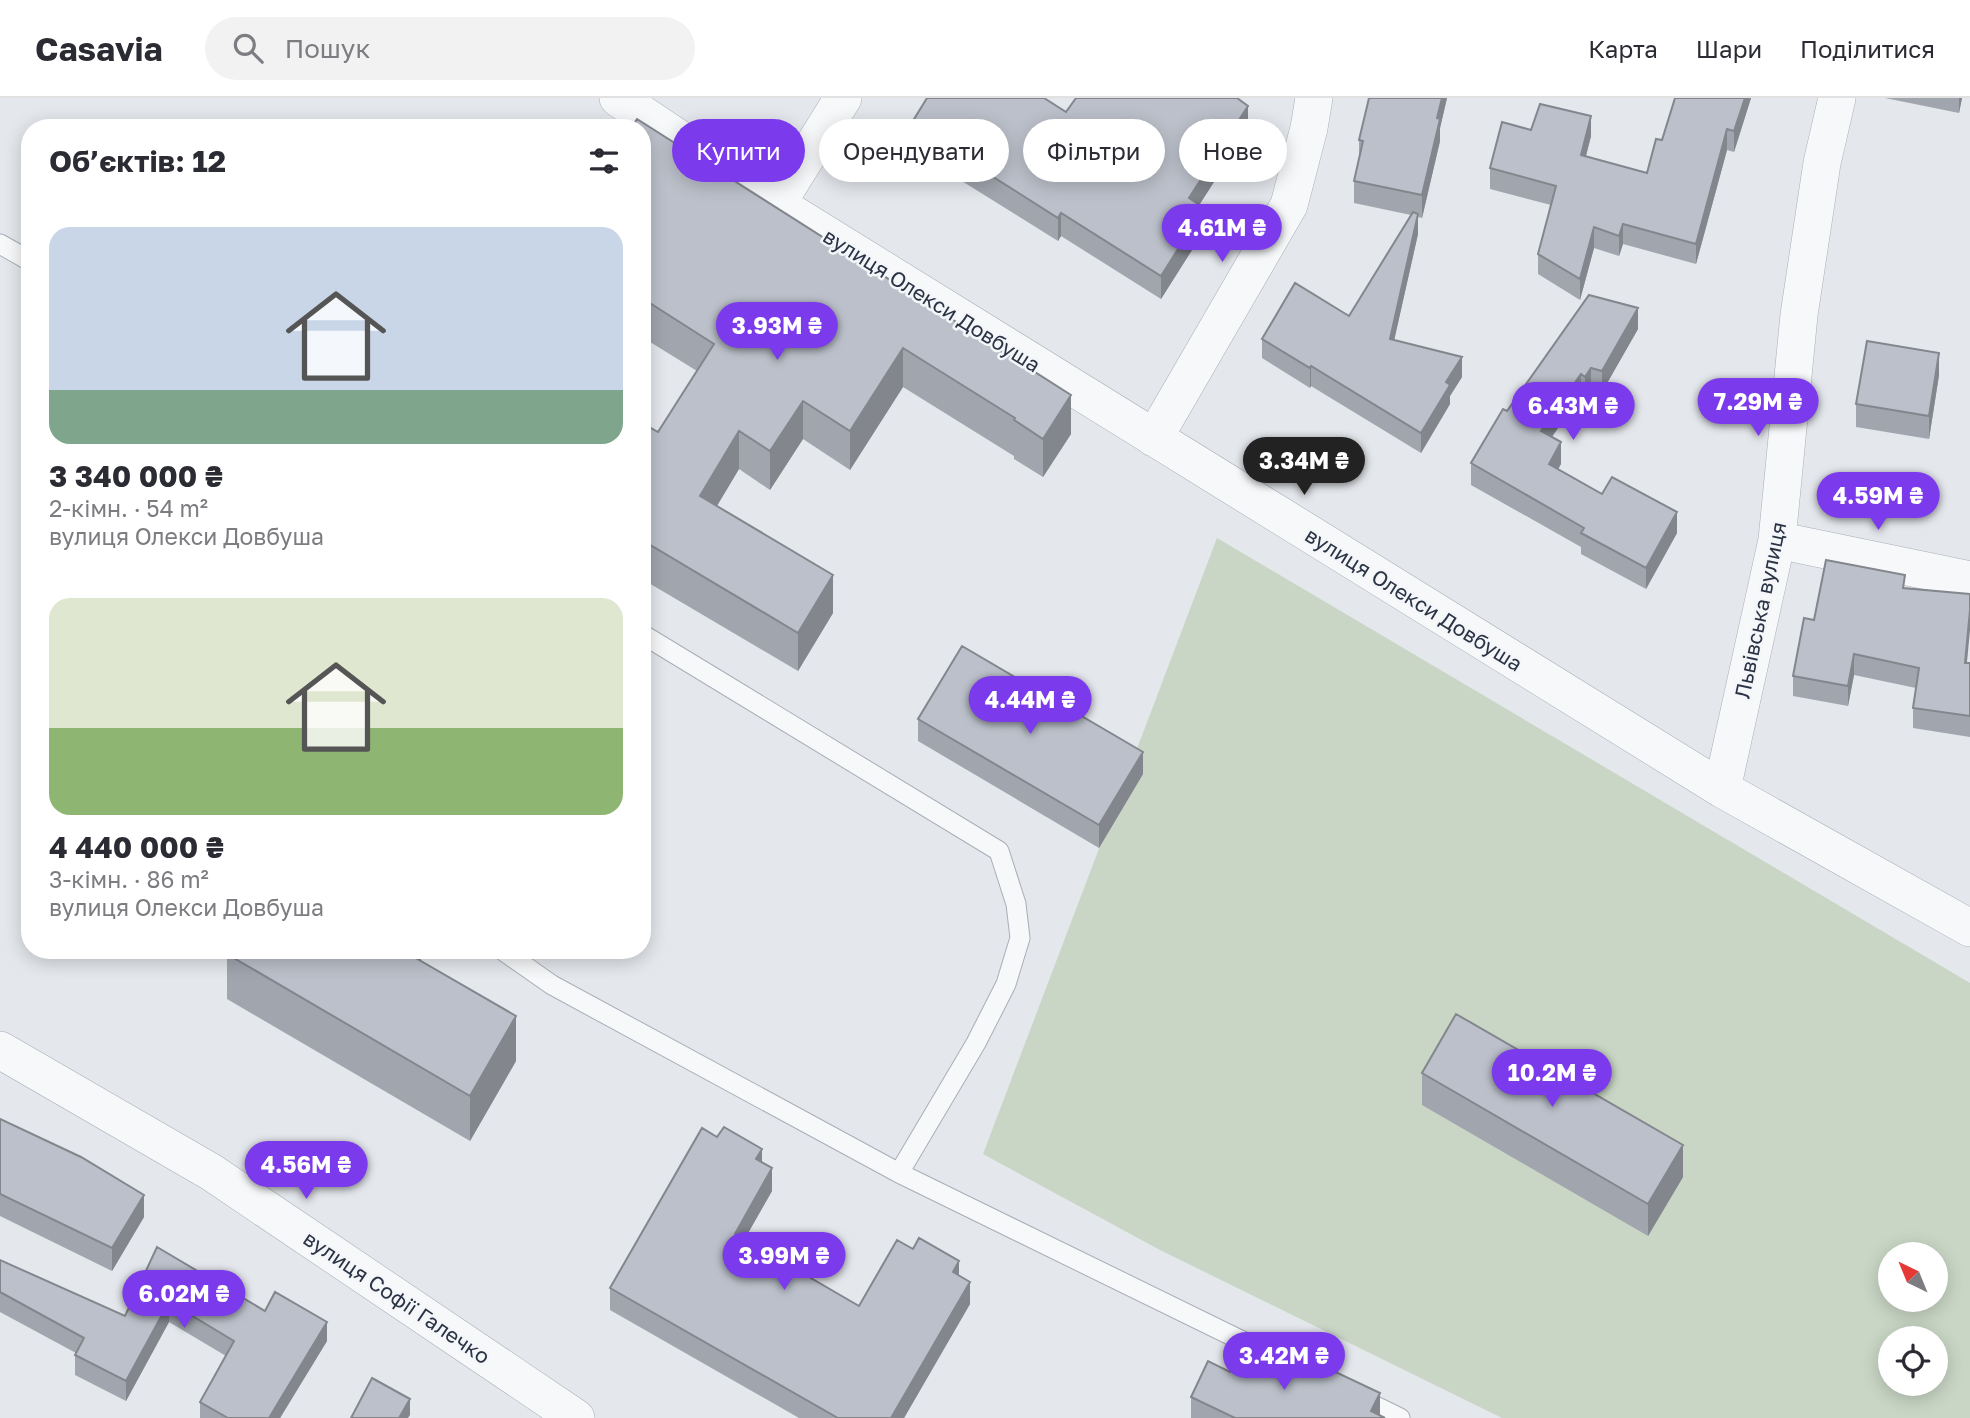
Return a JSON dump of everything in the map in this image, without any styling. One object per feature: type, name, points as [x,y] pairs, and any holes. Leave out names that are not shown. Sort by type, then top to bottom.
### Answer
[{"type":"street","name":"вулиця Олекси Довбуша","points":[[618,98],[649,119]]},
{"type":"street","points":[[777,205],[844,98]]},
{"type":"street","points":[[1154,438],[1289,205],[1314,98]]},
{"type":"street","name":"Львівська вулиця","points":[[1722,789],[1777,540],[1799,315],[1822,163],[1838,98]]},
{"type":"street","name":"вулиця Олекси Довбуша","points":[[651,120],[777,205],[1722,789],[1970,928]]},
{"type":"street","points":[[1777,540],[1970,580]]},
{"type":"street","name":"вулиця Софії Галечко","points":[[0,1050],[211,1172],[576,1418]]},
{"type":"lane","points":[[0,244],[21,256]]},
{"type":"lane","points":[[651,639],[999,851],[1016,904],[1020,938],[1006,984],[976,1043],[899,1173]]},
{"type":"lane","points":[[515,959],[552,985],[899,1173],[1400,1418]]},
{"type":"green space","points":[[1217,538],[1970,983],[1970,1418],[1502,1418],[1160,1250],[983,1154]]},
{"type":"building","points":[[927,98],[1044,98],[1066,112],[1076,98],[1237,98],[1248,106],[1240,119],[1179,119],[1179,182],[1199,182],[1189,198],[1204,208],[1161,276],[1061,213],[1058,218],[1001,182],[1009,182],[1009,119],[914,119]]},
{"type":"building","points":[[1369,98],[1442,98],[1437,118],[1440,119],[1422,195],[1354,181],[1363,141],[1359,140]]},
{"type":"building","points":[[1675,98],[1745,98],[1734,131],[1727,129],[1696,244],[1623,224],[1619,236],[1594,227],[1580,279],[1538,254],[1556,186],[1490,168],[1502,122],[1531,130],[1540,104],[1591,116],[1581,155],[1647,173],[1656,139],[1662,140]]},
{"type":"building","points":[[651,128],[672,141],[672,182],[736,182],[1071,395],[1043,439],[1014,420],[1015,418],[903,348],[850,431],[803,401],[770,451],[739,431],[700,496],[833,575],[798,633],[651,545],[651,428],[658,432],[714,344],[651,304]]},
{"type":"building","points":[[1413,212],[1418,214],[1390,339],[1462,357],[1446,382],[1450,385],[1421,433],[1262,339],[1295,283],[1349,316]]},
{"type":"building","points":[[1589,295],[1638,308],[1602,371],[1591,368],[1585,377],[1581,374],[1541,431],[1561,442],[1549,464],[1602,494],[1612,477],[1677,512],[1646,568],[1581,533],[1584,528],[1471,463],[1503,409],[1507,411]]},
{"type":"building","points":[[1867,341],[1939,353],[1929,416],[1856,404]]},
{"type":"building","points":[[1826,560],[1905,575],[1903,588],[1970,594],[1965,663],[1970,663],[1970,716],[1913,708],[1919,668],[1854,654],[1848,686],[1793,676],[1804,618],[1814,620]]},
{"type":"building","points":[[962,646],[1143,752],[1099,825],[918,719]]},
{"type":"building","points":[[236,959],[417,959],[516,1016],[470,1096]]},
{"type":"building","points":[[1456,1014],[1683,1145],[1648,1204],[1422,1073]]},
{"type":"building","points":[[0,1119],[81,1157],[144,1195],[112,1248],[0,1194]]},
{"type":"building","points":[[724,1127],[762,1149],[756,1159],[772,1168],[735,1234],[859,1306],[897,1240],[913,1249],[919,1238],[959,1261],[953,1272],[970,1282],[891,1418],[838,1418],[610,1288],[702,1128],[717,1137]]},
{"type":"building","points":[[157,1247],[265,1311],[275,1292],[327,1322],[269,1418],[228,1418],[200,1402],[234,1341],[169,1302],[126,1381],[75,1355],[84,1338],[0,1292],[0,1260],[125,1316]]},
{"type":"building","points":[[1239,1353],[1291,1378],[1302,1356],[1380,1393],[1371,1411],[1385,1418],[1235,1418],[1191,1397],[1208,1361],[1230,1372]]},
{"type":"building","points":[[372,1378],[410,1399],[399,1418],[351,1418]]}]
